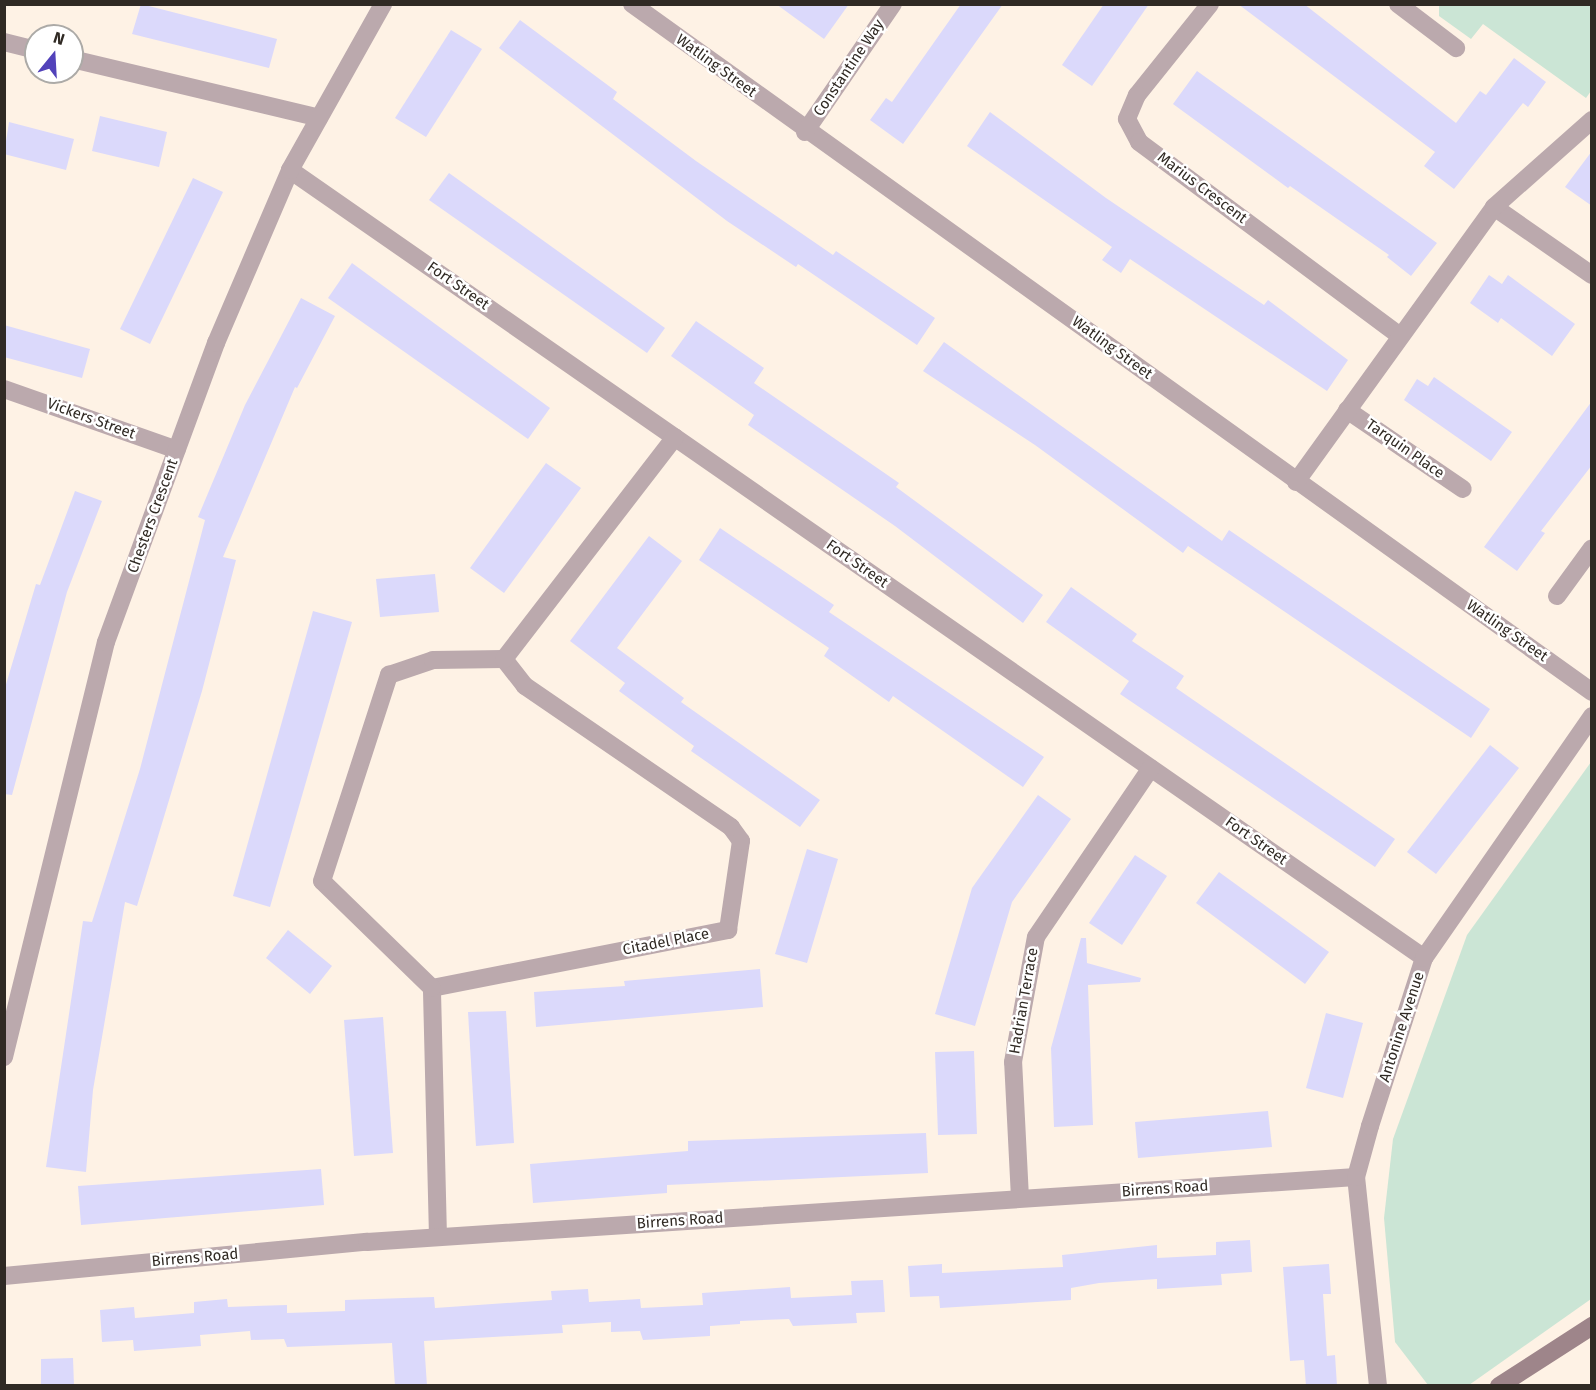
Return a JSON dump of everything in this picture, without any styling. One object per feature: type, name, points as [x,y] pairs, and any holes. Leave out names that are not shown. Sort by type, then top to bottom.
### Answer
[{"type":"street","name":"Chesters Crescent","points":[[4,1057],[106,642],[216,343],[290,170],[383,4]]},
{"type":"street","name":"Watling Street","points":[[632,4],[806,132],[1592,692]]},
{"type":"street","name":"Constantine Way","points":[[806,132],[892,4]]},
{"type":"street","name":"Marius Crescent","points":[[1210,4],[1137,94],[1127,119],[1139,142],[1399,334]]},
{"type":"street","points":[[1408,8],[1456,48]]},
{"type":"street","points":[[4,42],[24,47]]},
{"type":"street","points":[[84,61],[319,118]]},
{"type":"street","points":[[1296,482],[1399,334],[1494,207],[1592,120]]},
{"type":"street","name":"Fort Street","points":[[290,170],[1424,958]]},
{"type":"street","points":[[1494,207],[1592,275]]},
{"type":"street","name":"Vickers Street","points":[[4,389],[177,450]]},
{"type":"street","name":"Tarquin Place","points":[[1347,410],[1463,489]]},
{"type":"street","points":[[438,1237],[432,988],[322,881],[389,675],[433,660],[504,659],[675,437]]},
{"type":"street","points":[[1557,596],[1592,548]]},
{"type":"street","name":"Citadel Place","points":[[432,988],[728,930],[741,841],[731,827],[525,686],[504,659]]},
{"type":"street","name":"Antonine Avenue","points":[[1378,1386],[1356,1177],[1424,958],[1592,716]]},
{"type":"street","name":"Hadrian Terrace","points":[[1020,1198],[1013,1062],[1035,937],[1151,768]]},
{"type":"street","name":"Birrens Road","points":[[4,1276],[438,1237],[1356,1177]]},
{"type":"street","points":[[1499,1386],[1592,1326]]},
{"type":"green space","points":[[1439,5],[1591,5],[1591,91],[1586,98],[1483,24],[1471,39],[1439,16]]},
{"type":"green space","points":[[1591,762],[1591,1299],[1469,1385],[1428,1385],[1395,1342],[1384,1218],[1393,1139],[1467,935]]},
{"type":"building","points":[[141,4],[277,39],[269,68],[132,34]]},
{"type":"building","points":[[776,4],[849,4],[824,39]]},
{"type":"building","points":[[961,4],[1003,4],[903,144],[870,120],[886,98],[892,102]]},
{"type":"building","points":[[1104,4],[1149,4],[1092,86],[1062,65]]},
{"type":"building","points":[[1238,4],[1304,4],[1456,123],[1480,91],[1486,95],[1514,58],[1546,82],[1528,107],[1523,103],[1454,189],[1424,166],[1435,152]]},
{"type":"building","points":[[520,20],[617,92],[613,99],[696,161],[833,255],[836,251],[935,318],[917,345],[798,264],[796,267],[727,221],[499,48]]},
{"type":"building","points":[[451,30],[482,49],[426,137],[395,118]]},
{"type":"building","points":[[1197,71],[1437,243],[1411,276],[1387,257],[1389,255],[1290,186],[1288,188],[1173,104]]},
{"type":"building","points":[[990,112],[1106,198],[1264,305],[1268,300],[1348,360],[1327,391],[1130,259],[1121,273],[1102,260],[1112,247],[967,146]]},
{"type":"building","points":[[100,116],[167,132],[159,167],[92,151]]},
{"type":"building","points":[[9,122],[74,139],[66,170],[4,154]]},
{"type":"building","points":[[1592,151],[1592,206],[1565,187]]},
{"type":"building","points":[[449,173],[665,328],[647,353],[429,200]]},
{"type":"building","points":[[193,178],[223,192],[150,344],[120,329]]},
{"type":"building","points":[[352,263],[550,408],[528,439],[328,298]]},
{"type":"building","points":[[1489,275],[1502,284],[1508,275],[1575,324],[1552,356],[1501,318],[1498,323],[1470,303]]},
{"type":"building","points":[[301,298],[335,316],[297,388],[295,387],[223,557],[236,560],[202,691],[137,906],[125,902],[93,1090],[86,1172],[46,1167],[83,921],[92,922],[140,769],[205,520],[198,517],[245,405]]},
{"type":"building","points":[[696,321],[764,368],[754,383],[899,483],[896,487],[1043,595],[1023,623],[895,526],[748,425],[754,415],[671,356]]},
{"type":"building","points":[[4,325],[90,349],[82,378],[4,357]]},
{"type":"building","points":[[944,342],[1222,541],[1229,530],[1490,709],[1471,738],[1188,546],[1183,553],[1035,445],[923,371]]},
{"type":"building","points":[[1434,377],[1512,432],[1491,461],[1404,400],[1417,379],[1428,386]]},
{"type":"building","points":[[1592,401],[1592,465],[1541,531],[1545,533],[1517,571],[1484,547]]},
{"type":"building","points":[[546,463],[581,488],[504,593],[470,568]]},
{"type":"building","points":[[75,491],[102,501],[67,592],[12,795],[4,794],[4,691],[36,584],[40,585]]},
{"type":"building","points":[[720,528],[834,605],[829,612],[1044,757],[1023,787],[893,696],[889,702],[824,656],[829,648],[699,560]]},
{"type":"building","points":[[649,536],[682,561],[617,648],[684,698],[681,702],[820,800],[800,827],[691,751],[694,746],[619,691],[625,683],[570,641]]},
{"type":"building","points":[[435,574],[439,612],[380,617],[376,579]]},
{"type":"building","points":[[1071,587],[1137,634],[1132,641],[1184,676],[1176,688],[1395,839],[1375,867],[1120,694],[1129,681],[1046,622]]},
{"type":"building","points":[[313,611],[352,622],[270,907],[233,896]]},
{"type":"building","points":[[1490,745],[1519,768],[1436,874],[1407,852]]},
{"type":"building","points":[[1038,795],[1071,819],[1012,902],[975,1026],[935,1014],[972,888]]},
{"type":"building","points":[[807,849],[838,859],[807,963],[775,954]]},
{"type":"building","points":[[1135,855],[1167,876],[1122,945],[1089,923]]},
{"type":"building","points":[[1219,872],[1329,952],[1305,984],[1196,903]]},
{"type":"building","points":[[288,930],[332,966],[310,994],[266,958]]},
{"type":"building","points":[[1081,938],[1086,938],[1087,963],[1141,978],[1140,982],[1088,985],[1093,1125],[1054,1127],[1051,1048]]},
{"type":"building","points":[[760,969],[763,1007],[536,1027],[534,992],[625,986],[624,981]]},
{"type":"building","points":[[506,1011],[514,1143],[476,1146],[468,1012]]},
{"type":"building","points":[[1326,1013],[1363,1023],[1343,1098],[1306,1088]]},
{"type":"building","points":[[383,1017],[393,1153],[354,1156],[344,1020]]},
{"type":"building","points":[[974,1051],[977,1134],[938,1135],[935,1052]]},
{"type":"building","points":[[1268,1111],[1272,1147],[1138,1158],[1135,1122]]},
{"type":"building","points":[[926,1133],[928,1173],[667,1185],[667,1193],[533,1203],[530,1164],[688,1151],[688,1141]]},
{"type":"building","points":[[321,1169],[324,1205],[81,1225],[78,1186]]},
{"type":"building","points":[[1250,1240],[1252,1272],[1221,1274],[1222,1285],[1157,1289],[1157,1279],[1099,1283],[1071,1288],[1071,1300],[940,1308],[939,1296],[910,1297],[908,1266],[942,1264],[942,1273],[1063,1267],[1062,1255],[1157,1245],[1157,1258],[1216,1255],[1216,1242]]},
{"type":"building","points":[[1329,1264],[1331,1294],[1323,1294],[1327,1356],[1335,1355],[1337,1386],[1306,1386],[1304,1360],[1290,1361],[1283,1267]]},
{"type":"building","points":[[883,1280],[885,1312],[856,1313],[857,1323],[793,1326],[789,1319],[740,1321],[740,1324],[710,1326],[710,1336],[643,1340],[640,1331],[611,1332],[611,1322],[562,1325],[563,1333],[424,1341],[427,1386],[395,1386],[392,1343],[287,1347],[284,1339],[251,1340],[250,1331],[200,1335],[201,1346],[134,1351],[133,1340],[102,1342],[100,1310],[134,1307],[135,1318],[194,1313],[194,1302],[227,1299],[228,1307],[287,1305],[287,1313],[345,1311],[345,1300],[434,1297],[435,1308],[552,1300],[551,1291],[588,1289],[589,1302],[640,1299],[641,1308],[703,1305],[702,1293],[790,1287],[791,1298],[852,1295],[851,1281]]},
{"type":"building","points":[[73,1358],[74,1386],[41,1386],[41,1359]]}]
